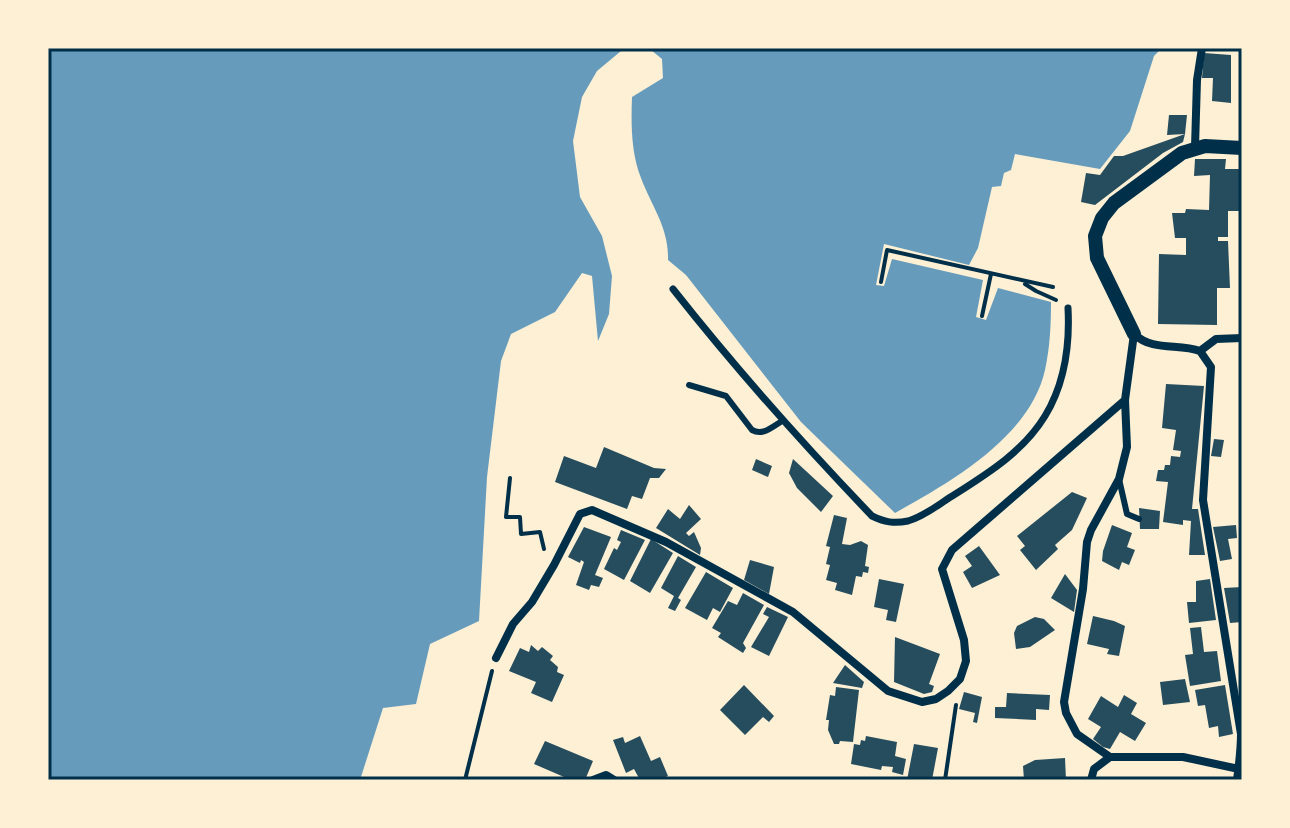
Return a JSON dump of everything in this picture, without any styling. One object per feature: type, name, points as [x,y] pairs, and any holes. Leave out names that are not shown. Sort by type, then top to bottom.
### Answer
[{"type":"street","points":[[1195,147],[1197,80],[1202,48]]},
{"type":"street","points":[[1242,148],[1195,147],[1182,153],[1114,203],[1095,236],[1097,258],[1134,334],[1146,343],[1200,351],[1216,339],[1242,338]]},
{"type":"street","points":[[673,289],[782,421],[872,516],[891,523],[912,520],[991,471],[1044,417],[1065,367],[1068,308]]},
{"type":"street","points":[[1134,334],[1125,400],[1127,447],[1119,479],[1087,542],[1083,589],[1064,702],[1066,713],[1077,734],[1110,757],[1183,757],[1239,769]]},
{"type":"street","points":[[1200,351],[1209,362],[1212,374],[1203,500],[1241,734],[1237,780]]},
{"type":"street","points":[[496,658],[513,624],[539,590],[580,514],[592,510],[666,542],[793,612],[888,691],[913,701],[930,701],[948,691],[960,679],[966,652],[942,569],[947,557],[1125,400]]},
{"type":"street","points":[[1091,780],[1094,769],[1110,757]]},
{"type":"street","points":[[593,780],[606,775],[614,780]]},
{"type":"lane","points":[[689,385],[726,396],[757,433],[782,421]]},
{"type":"lane","points":[[1119,479],[1127,514],[1139,519]]},
{"type":"path","points":[[881,282],[887,250],[1053,287]]},
{"type":"path","points":[[982,316],[991,274]]},
{"type":"path","points":[[1023,282],[1068,308]]},
{"type":"path","points":[[510,478],[506,517],[520,517],[521,534],[540,532],[545,553]]},
{"type":"path","points":[[465,780],[496,658]]},
{"type":"path","points":[[945,780],[960,679]]},
{"type":"water","points":[[48,48],[1162,48],[1154,56],[1130,131],[1100,169],[1015,154],[1011,170],[1004,173],[1001,186],[992,187],[978,248],[969,265],[884,244],[876,285],[884,286],[892,259],[983,280],[976,317],[986,320],[998,288],[1051,302],[1045,370],[1037,394],[1023,416],[1006,437],[963,472],[895,513],[801,422],[686,275],[668,260],[663,228],[638,168],[632,127],[632,97],[663,78],[662,59],[651,50],[621,51],[597,71],[582,97],[573,141],[580,197],[602,236],[612,276],[609,314],[598,341],[592,276],[582,273],[555,312],[511,334],[501,361],[487,477],[479,621],[430,644],[416,704],[383,708],[360,780],[48,780]]},
{"type":"building","points":[[1204,53],[1231,55],[1231,103],[1212,101],[1213,78],[1202,78]]},
{"type":"building","points":[[1169,115],[1187,115],[1185,134],[1167,135]]},
{"type":"building","points":[[1185,134],[1183,142],[1163,153],[1095,205],[1081,202],[1086,173],[1100,175],[1114,156],[1123,156]]},
{"type":"building","points":[[1195,159],[1226,159],[1225,169],[1242,169],[1242,211],[1228,211],[1228,237],[1218,237],[1218,241],[1228,241],[1230,288],[1217,288],[1217,325],[1158,324],[1159,254],[1186,255],[1186,238],[1175,238],[1172,213],[1185,213],[1186,209],[1209,210],[1210,175],[1194,176]]},
{"type":"building","points":[[1166,384],[1204,386],[1192,509],[1198,509],[1205,555],[1189,555],[1191,521],[1183,520],[1183,525],[1163,522],[1168,482],[1156,481],[1158,470],[1170,465],[1171,456],[1180,457],[1181,451],[1173,450],[1176,430],[1162,428]]},
{"type":"building","points":[[1214,439],[1224,440],[1221,457],[1211,456]]},
{"type":"building","points":[[604,447],[654,468],[666,469],[659,478],[650,478],[642,499],[632,496],[627,509],[555,482],[564,456],[596,468]]},
{"type":"building","points":[[756,459],[772,466],[768,477],[752,470]]},
{"type":"building","points":[[793,459],[833,496],[821,512],[797,488],[789,473]]},
{"type":"building","points":[[1072,492],[1087,498],[1072,530],[1055,545],[1058,549],[1036,570],[1020,550],[1025,546],[1017,536]]},
{"type":"building","points":[[689,505],[701,519],[686,533],[689,536],[694,532],[701,548],[700,555],[656,528],[668,509],[680,519]]},
{"type":"building","points":[[1139,508],[1160,511],[1159,529],[1140,529]]},
{"type":"building","points":[[834,515],[847,518],[842,544],[861,541],[868,545],[865,566],[869,567],[868,573],[863,572],[862,577],[856,576],[852,595],[835,590],[837,583],[826,580],[830,547],[826,546]]},
{"type":"building","points":[[1112,525],[1132,533],[1127,547],[1135,550],[1129,565],[1122,562],[1119,570],[1102,561]]},
{"type":"building","points":[[1236,525],[1237,538],[1228,539],[1232,559],[1220,561],[1213,527]]},
{"type":"building","points":[[584,527],[611,537],[595,575],[603,578],[599,587],[591,585],[589,590],[576,585],[584,562],[568,557]]},
{"type":"building","points":[[621,530],[645,540],[624,580],[604,569],[614,548],[617,550],[621,542],[617,540]]},
{"type":"building","points":[[651,539],[673,553],[650,593],[630,581]]},
{"type":"building","points":[[979,546],[1000,575],[972,588],[963,572],[972,566],[965,556]]},
{"type":"building","points":[[678,556],[696,567],[678,598],[681,600],[675,611],[668,608],[674,596],[661,588]]},
{"type":"building","points":[[750,560],[774,567],[769,594],[744,580]]},
{"type":"building","points":[[706,572],[733,588],[720,612],[713,608],[707,620],[685,608]]},
{"type":"building","points":[[1065,574],[1077,590],[1074,612],[1051,598]]},
{"type":"building","points":[[879,579],[904,584],[896,622],[886,620],[888,610],[874,607]]},
{"type":"building","points":[[1210,579],[1216,620],[1189,623],[1187,602],[1196,602],[1196,581]]},
{"type":"building","points":[[1242,587],[1242,622],[1230,623],[1224,588]]},
{"type":"building","points":[[743,593],[764,605],[743,643],[746,648],[743,653],[718,637],[721,633],[712,628],[728,601],[737,605]]},
{"type":"building","points":[[767,607],[788,617],[769,656],[751,647],[769,617],[763,614]]},
{"type":"building","points":[[1093,616],[1125,626],[1119,656],[1107,654],[1109,649],[1087,644]]},
{"type":"building","points":[[1035,617],[1044,619],[1055,630],[1030,647],[1016,649],[1014,633],[1017,626]]},
{"type":"building","points":[[1201,627],[1204,652],[1217,651],[1221,681],[1190,686],[1185,655],[1193,654],[1190,628]]},
{"type":"building","points":[[895,637],[940,654],[929,684],[934,686],[932,692],[924,694],[894,682]]},
{"type":"building","points":[[531,645],[538,651],[542,647],[553,656],[550,660],[558,667],[557,672],[564,675],[552,702],[531,693],[536,682],[509,671],[520,648],[529,652]]},
{"type":"building","points":[[845,665],[864,682],[862,688],[833,683]]},
{"type":"building","points":[[1185,679],[1190,702],[1163,705],[1160,682]]},
{"type":"building","points":[[744,685],[774,716],[769,722],[763,717],[745,735],[720,710]]},
{"type":"building","points":[[1225,685],[1233,734],[1219,737],[1218,726],[1209,728],[1205,705],[1198,706],[1195,690]]},
{"type":"building","points":[[836,687],[859,690],[853,742],[834,744],[828,730],[829,720],[826,720],[830,695],[835,696]]},
{"type":"building","points":[[964,692],[982,697],[977,723],[973,722],[975,713],[959,709]]},
{"type":"building","points":[[1007,693],[1050,695],[1049,710],[1036,709],[1036,720],[995,718],[995,707],[1006,707]]},
{"type":"building","points":[[1124,695],[1137,703],[1131,714],[1146,723],[1135,741],[1120,732],[1110,749],[1103,747],[1093,739],[1101,727],[1088,719],[1101,696],[1118,707]]},
{"type":"building","points":[[640,736],[651,761],[660,757],[668,776],[659,780],[640,780],[634,769],[626,773],[613,740],[623,737],[625,743]]},
{"type":"building","points":[[866,736],[897,742],[895,756],[906,759],[903,775],[892,772],[893,767],[882,766],[881,770],[851,764],[854,744],[860,745]]},
{"type":"building","points":[[545,741],[593,761],[585,780],[571,780],[534,764]]},
{"type":"building","points":[[914,744],[938,748],[932,780],[907,780]]},
{"type":"building","points":[[1065,758],[1066,780],[1024,780],[1023,766],[1035,760]]}]
